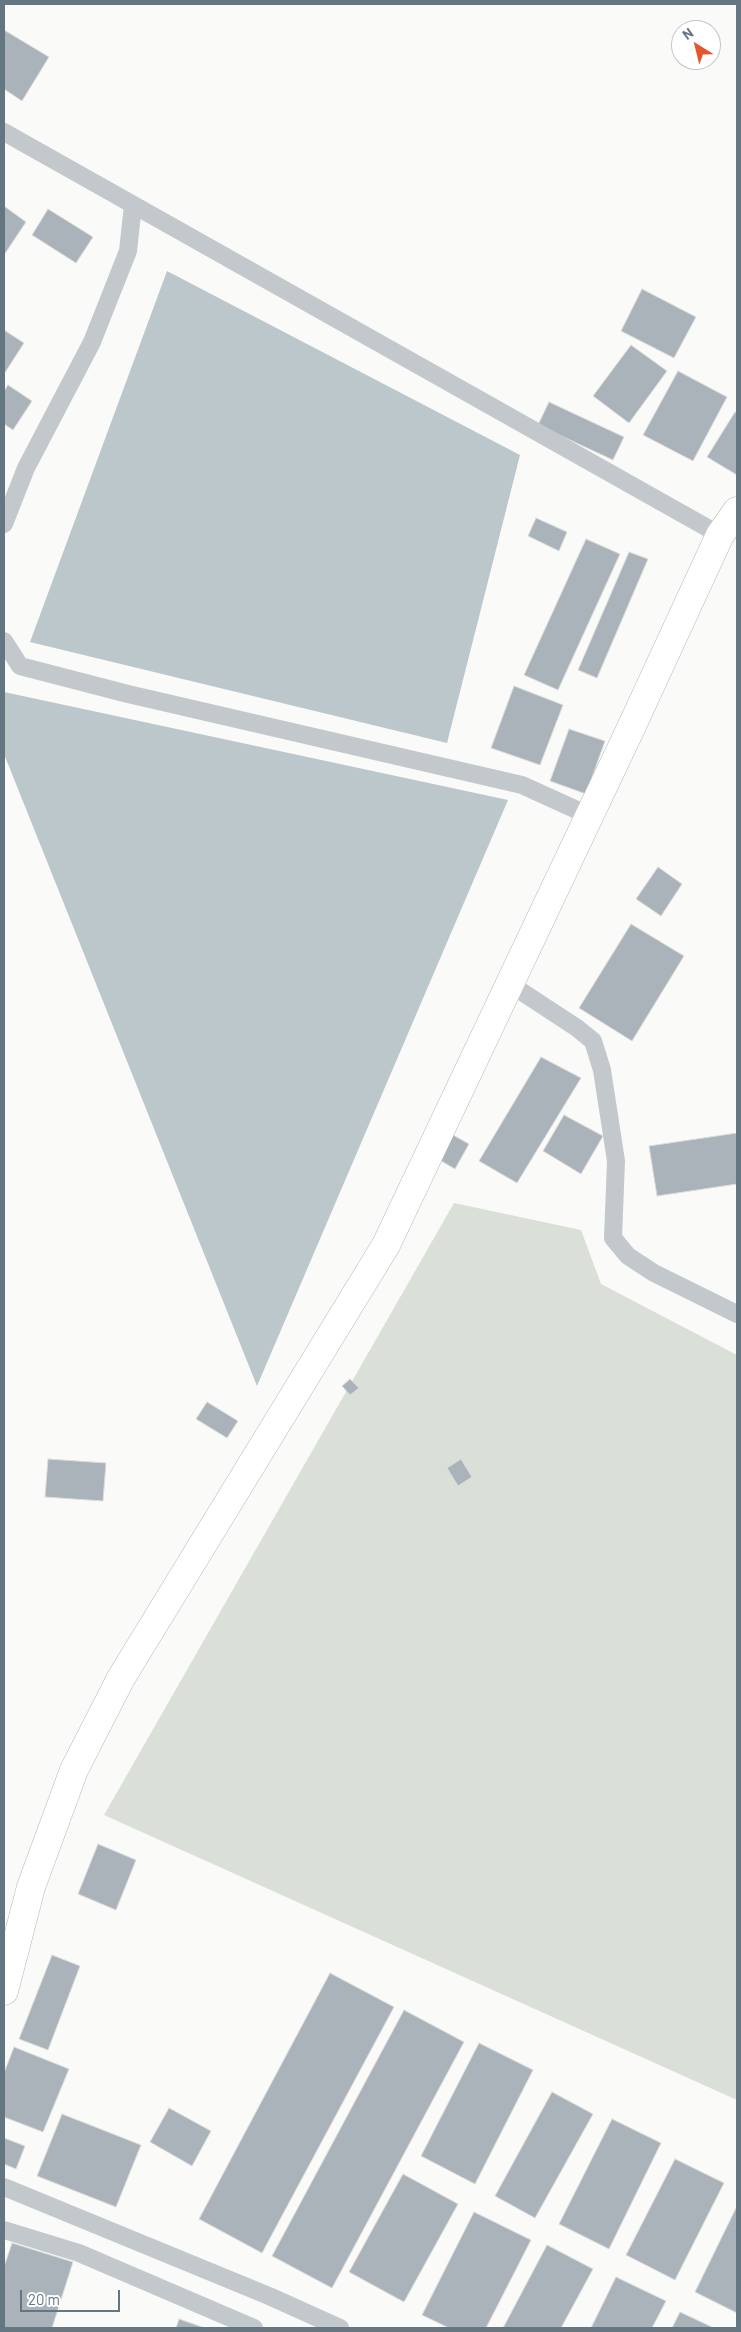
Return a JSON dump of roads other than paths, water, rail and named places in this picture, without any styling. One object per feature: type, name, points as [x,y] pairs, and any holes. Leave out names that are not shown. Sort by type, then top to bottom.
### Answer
[{"type":"street","points":[[4,1991],[31,1887],[74,1770],[121,1678],[386,1245],[590,816],[720,535],[737,511]]},
{"type":"lane","points":[[4,132],[720,535]]},
{"type":"lane","points":[[4,524],[26,468],[92,342],[128,251],[133,205]]},
{"type":"lane","points":[[4,641],[20,666],[128,694],[522,784],[590,816]]},
{"type":"lane","points":[[510,984],[577,1028],[593,1041],[602,1070],[616,1161],[613,1238],[628,1256],[654,1273],[737,1314]]},
{"type":"lane","points":[[4,2187],[269,2296],[340,2328]]},
{"type":"lane","points":[[4,2230],[79,2253],[254,2328]]}]
